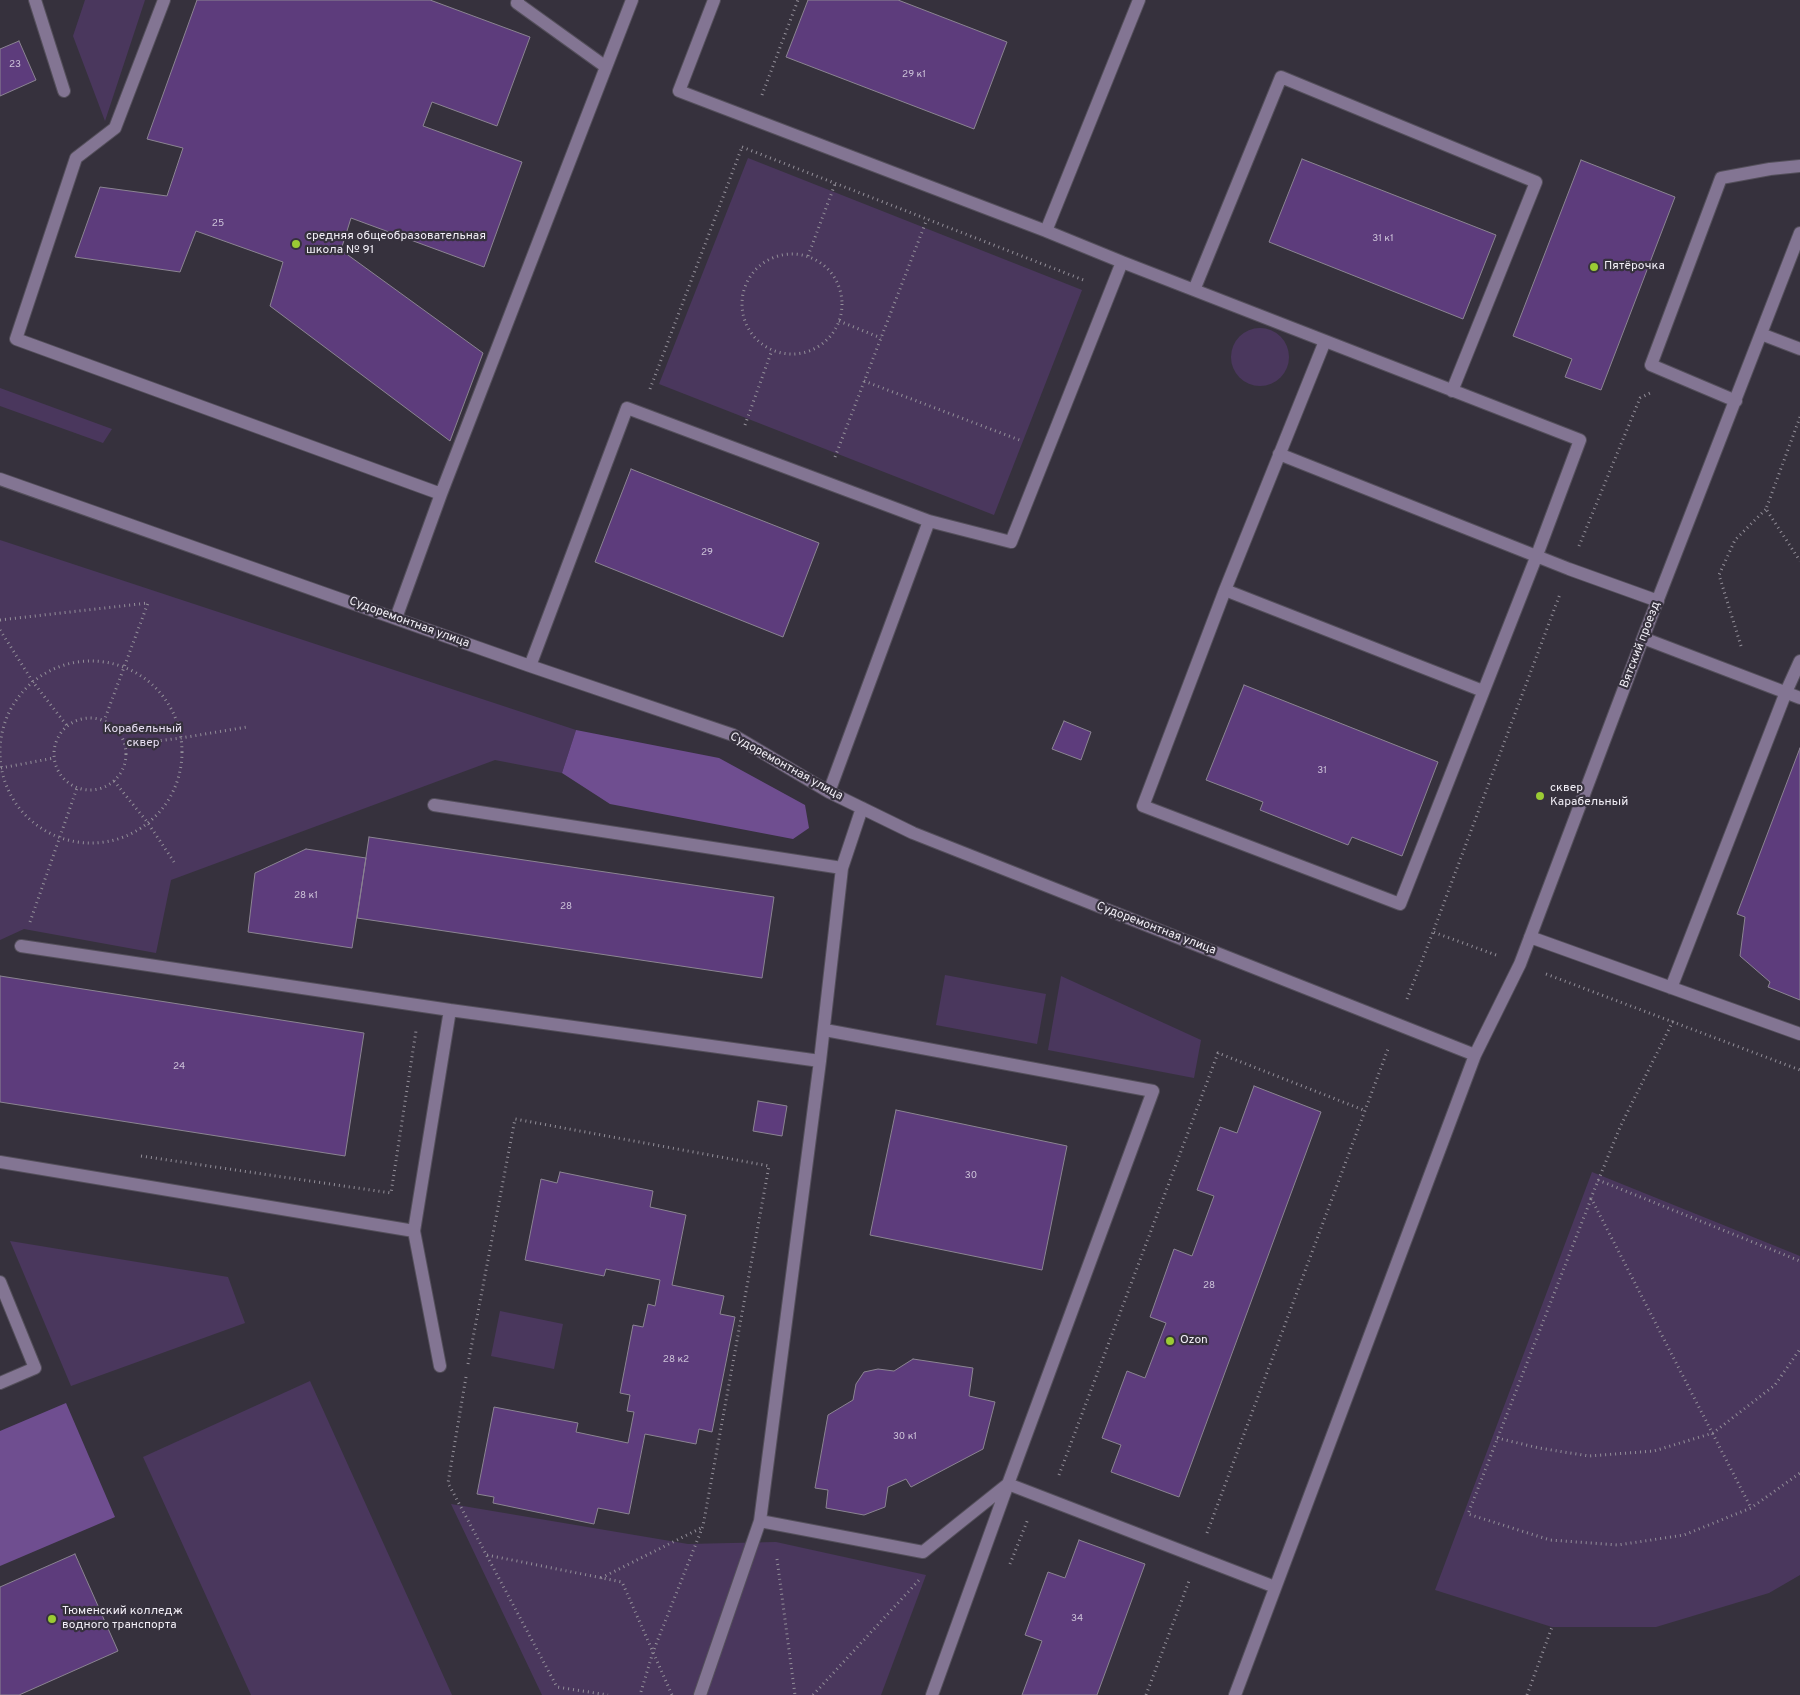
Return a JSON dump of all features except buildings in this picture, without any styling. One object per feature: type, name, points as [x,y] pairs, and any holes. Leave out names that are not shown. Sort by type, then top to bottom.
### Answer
[{"type":"street","points":[[35,0],[64,91]]},
{"type":"street","points":[[164,0],[116,128],[76,158],[16,339],[442,494]]},
{"type":"street","points":[[518,0],[517,3],[606,66]]},
{"type":"street","points":[[396,618],[632,0]]},
{"type":"street","points":[[714,0],[679,91],[1046,230],[1122,262],[1580,440],[1537,555],[1400,904],[1143,806],[1225,590],[1325,341]]},
{"type":"street","points":[[1046,230],[1139,0]]},
{"type":"street","points":[[1194,290],[1281,77],[1536,182],[1452,391]]},
{"type":"street","points":[[1736,401],[1651,365],[1721,178],[1770,169],[1800,166]]},
{"type":"street","name":"Вятский проезд","points":[[1235,1695],[1475,1055],[1520,964],[1643,638],[1800,232]]},
{"type":"street","points":[[530,666],[627,408],[929,521],[1012,542],[1122,262]]},
{"type":"street","points":[[1761,334],[1800,349]]},
{"type":"street","points":[[1279,454],[1569,569],[1658,601]]},
{"type":"street","name":"Судоремонтная улица","points":[[0,479],[530,666],[733,735],[829,792],[913,833],[1475,1055]]},
{"type":"street","points":[[829,792],[929,521]]},
{"type":"street","points":[[1225,590],[1484,691]]},
{"type":"street","points":[[1643,638],[1800,698]]},
{"type":"street","points":[[1671,988],[1786,692],[1800,661]]},
{"type":"street","points":[[434,805],[842,868]]},
{"type":"street","points":[[700,1695],[760,1521],[825,1030],[842,868],[862,808]]},
{"type":"street","points":[[1530,937],[1800,1034]]},
{"type":"street","points":[[21,946],[450,1010],[820,1060]]},
{"type":"street","points":[[440,1366],[414,1231],[450,1010]]},
{"type":"street","points":[[825,1030],[1153,1090],[932,1695]]},
{"type":"street","points":[[0,1162],[414,1231]]},
{"type":"street","points":[[0,1282],[35,1368],[0,1383]]},
{"type":"street","points":[[1008,1484],[1275,1588]]},
{"type":"street","points":[[760,1521],[923,1552],[1008,1484]]},
{"type":"path","points":[[640,413],[798,0]]},
{"type":"path","points":[[742,147],[1094,285]]},
{"type":"path","points":[[808,256],[835,184]]},
{"type":"path","points":[[833,460],[926,219]]},
{"type":"path","points":[[791,253],[808,256],[822,263],[834,275],[840,289],[843,305],[840,321],[832,335],[819,346],[805,352],[789,354],[772,350],[759,341],[748,328],[742,311],[742,294],[749,278],[760,265],[774,256],[791,253]]},
{"type":"path","points":[[840,321],[881,338]]},
{"type":"path","points":[[745,426],[772,350]]},
{"type":"path","points":[[864,381],[1022,441]]},
{"type":"path","points":[[650,389],[659,392]]},
{"type":"path","points":[[1751,678],[1720,575],[1735,540],[1766,509],[1800,417]]},
{"type":"path","points":[[736,422],[754,429]]},
{"type":"path","points":[[1766,509],[1800,561]]},
{"type":"path","points":[[0,620],[148,603],[104,720]]},
{"type":"path","points":[[0,630],[33,682],[68,727]]},
{"type":"path","points":[[76,662],[101,662],[124,667],[144,678],[162,695],[174,715],[181,738],[182,762],[176,785],[165,806],[148,823],[128,835],[106,842],[82,843],[59,838],[38,827],[21,811],[9,791],[2,768],[0,744],[6,721],[17,700],[33,682],[53,669],[76,662]]},
{"type":"path","points":[[89,718],[104,720],[116,729],[126,745],[123,769],[114,781],[103,788],[90,791],[77,788],[66,781],[58,771],[54,758],[56,744],[63,731],[75,722],[89,718]]},
{"type":"path","points":[[126,745],[181,738],[247,726]]},
{"type":"path","points":[[2,768],[54,758]]},
{"type":"path","points":[[114,781],[148,823],[174,862]]},
{"type":"path","points":[[21,946],[77,788]]},
{"type":"path","points":[[1146,1695],[1433,932]]},
{"type":"path","points":[[1685,993],[1673,1022],[1620,1125],[1468,1514],[1550,1540],[1618,1545],[1684,1535],[1751,1508],[1800,1473]]},
{"type":"path","points":[[137,1155],[390,1193],[416,1030]]},
{"type":"path","points":[[1009,1568],[1030,1514],[1049,1500],[1218,1053],[1366,1111]]},
{"type":"path","points":[[608,1695],[557,1687],[448,1483],[482,1288],[515,1119],[769,1166],[703,1526],[653,1652],[640,1695]]},
{"type":"path","points":[[1598,1180],[1800,1261]]},
{"type":"path","points":[[1591,1198],[1751,1508]]},
{"type":"path","points":[[1497,1438],[1539,1448],[1590,1456],[1654,1451],[1713,1433],[1775,1384],[1800,1349]]},
{"type":"path","points":[[601,1578],[703,1526]]},
{"type":"path","points":[[486,1555],[622,1582],[672,1695]]},
{"type":"path","points":[[776,1556],[795,1695]]},
{"type":"path","points":[[813,1695],[922,1578]]},
{"type":"path","points":[[1527,1695],[1552,1627]]},
{"type":"green space","points":[[85,0],[145,0],[105,121],[73,36]]},
{"type":"green space","points":[[748,158],[1082,290],[994,515],[659,384]]},
{"type":"green space","points":[[1254,328],[1266,328],[1281,336],[1289,351],[1289,363],[1281,378],[1266,386],[1254,386],[1239,378],[1231,363],[1231,351],[1239,336]]},
{"type":"green space","points":[[0,388],[112,429],[103,443],[0,406]]},
{"type":"green space","name":"Корабельный сквер","points":[[0,540],[576,730],[562,773],[495,760],[171,880],[156,953],[24,929],[0,940]]},
{"type":"green space","points":[[945,975],[1046,994],[1037,1044],[936,1025]]},
{"type":"green space","points":[[1061,976],[1201,1040],[1194,1078],[1048,1050]]},
{"type":"green space","points":[[1592,1172],[1800,1256],[1800,1575],[1769,1593],[1656,1627],[1552,1627],[1435,1590]]},
{"type":"green space","points":[[10,1241],[228,1277],[245,1323],[71,1386]]},
{"type":"green space","points":[[500,1311],[563,1324],[554,1369],[491,1356]]},
{"type":"green space","points":[[310,1381],[452,1695],[251,1695],[143,1457]]},
{"type":"green space","points":[[451,1504],[688,1544],[776,1542],[926,1575],[881,1695],[542,1695]]},
{"type":"shaded area","points":[[576,730],[719,758],[805,805],[809,828],[793,839],[610,804],[562,773]]},
{"type":"shaded area","points":[[66,1403],[115,1517],[0,1566],[0,1431]]},
{"type":"place","name":"средняя общеобразовательная школа № 91","points":[[296,244]]},
{"type":"place","name":"Пятёрочка","points":[[1594,267]]},
{"type":"place","name":"сквер Карабельный","points":[[1540,796]]},
{"type":"place","name":"Ozon","points":[[1170,1341]]},
{"type":"place","name":"Тюменский колледж водного транспорта","points":[[52,1619]]}]
